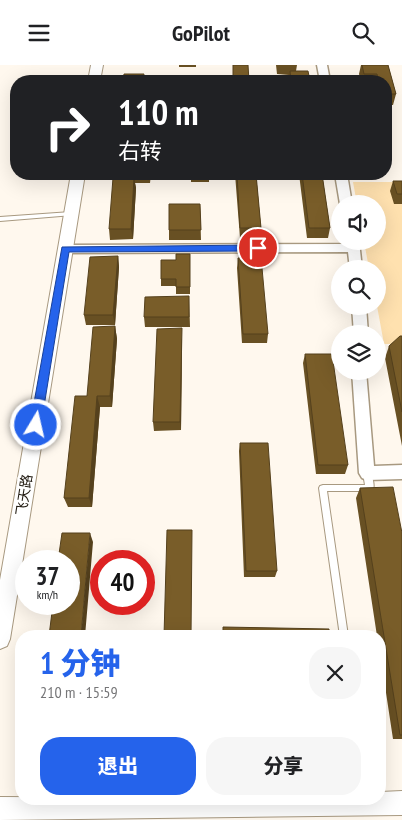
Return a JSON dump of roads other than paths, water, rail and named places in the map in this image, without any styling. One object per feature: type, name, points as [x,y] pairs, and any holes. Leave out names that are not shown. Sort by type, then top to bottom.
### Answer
[{"type":"street","name":"飞天路","points":[[0,639],[77,180]]},
{"type":"street","points":[[342,180],[344,195]]},
{"type":"street","points":[[65,249],[331,245]]},
{"type":"street","points":[[358,380],[367,473],[402,472]]},
{"type":"street","points":[[386,803],[402,803]]},
{"type":"street","points":[[0,809],[42,814],[337,805]]},
{"type":"lane","points":[[0,219],[71,214]]},
{"type":"lane","points":[[343,630],[323,488],[370,487],[367,473]]}]
